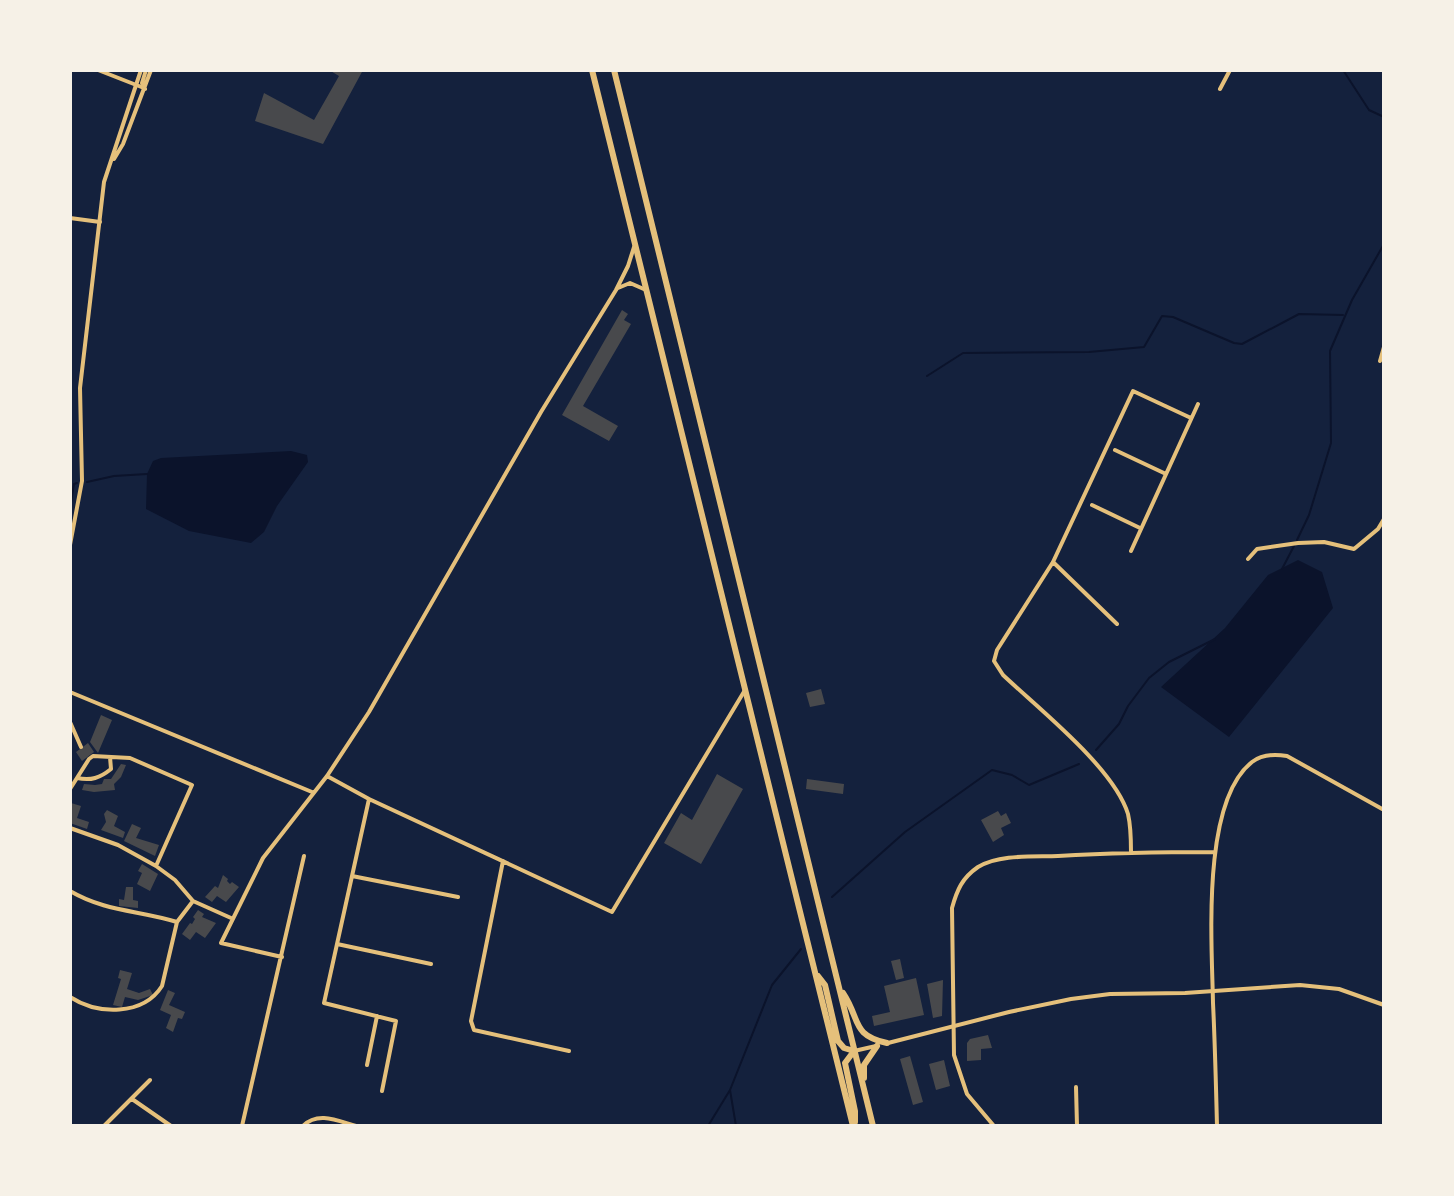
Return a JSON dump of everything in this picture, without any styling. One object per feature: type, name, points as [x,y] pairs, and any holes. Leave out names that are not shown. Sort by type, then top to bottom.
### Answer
[{"type":"highway","points":[[592,70],[854,1126]]},
{"type":"highway","points":[[614,70],[873,1126]]},
{"type":"highway","points":[[814,971],[825,985],[838,1041],[844,1048],[854,1051]]},
{"type":"highway","points":[[839,987],[852,1006],[860,1030],[870,1039],[887,1043]]},
{"type":"highway","points":[[863,1085],[864,1065],[877,1046]]},
{"type":"highway","points":[[854,1051],[845,1063],[855,1111],[854,1126]]},
{"type":"street","points":[[98,70],[145,89]]},
{"type":"street","points":[[70,545],[82,481],[80,388],[104,182],[136,85],[146,70]]},
{"type":"street","points":[[110,164],[123,144],[145,89],[142,83],[146,70]]},
{"type":"street","points":[[1220,89],[1230,70]]},
{"type":"street","points":[[70,218],[100,222]]},
{"type":"street","points":[[282,957],[221,943],[231,918],[263,858],[327,776],[369,712],[541,412],[616,290],[628,266],[634,241]]},
{"type":"street","points":[[616,290],[630,283],[646,290]]},
{"type":"street","points":[[1380,361],[1384,347]]},
{"type":"street","points":[[1131,852],[1128,815],[1114,786],[1003,675],[994,661],[997,650],[1053,562],[1133,391],[1191,418]]},
{"type":"street","points":[[1131,551],[1198,404]]},
{"type":"street","points":[[1115,450],[1166,474]]},
{"type":"street","points":[[1092,505],[1141,528]]},
{"type":"street","points":[[1248,559],[1257,549],[1298,543],[1324,542],[1354,549],[1378,529],[1384,519]]},
{"type":"street","points":[[1053,562],[1117,624]]},
{"type":"street","points":[[327,776],[369,799],[612,912],[745,690]]},
{"type":"street","points":[[70,692],[313,792]]},
{"type":"street","points":[[70,722],[81,747]]},
{"type":"street","points":[[1217,1126],[1210,921],[1214,852],[1230,794],[1239,776],[1253,761],[1272,754],[1287,756],[1384,810]]},
{"type":"street","points":[[70,789],[88,758],[93,756],[130,758],[192,785],[156,866]]},
{"type":"street","points":[[77,778],[94,779],[104,774],[111,769],[110,757]]},
{"type":"street","points":[[369,799],[324,1003],[396,1021],[382,1091]]},
{"type":"street","points":[[70,828],[118,845],[156,866],[175,880],[193,901],[231,918]]},
{"type":"street","points":[[994,1126],[967,1094],[954,1055],[952,908],[964,878],[981,866],[1012,858],[1131,852],[1214,852]]},
{"type":"street","points":[[242,1126],[304,856]]},
{"type":"street","points":[[503,861],[471,1021],[474,1030],[569,1051]]},
{"type":"street","points":[[352,876],[458,897]]},
{"type":"street","points":[[70,891],[108,908],[147,913],[177,922]]},
{"type":"street","points":[[70,997],[97,1006],[128,1010],[157,994],[162,986],[177,922],[193,901]]},
{"type":"street","points":[[337,944],[431,964]]},
{"type":"street","points":[[854,1051],[1071,999],[1110,994],[1213,992],[1300,985],[1339,989],[1384,1005]]},
{"type":"street","points":[[367,1065],[377,1016]]},
{"type":"street","points":[[107,1125],[150,1080]]},
{"type":"street","points":[[1076,1087],[1077,1126]]},
{"type":"street","points":[[132,1099],[171,1126]]},
{"type":"street","points":[[303,1126],[311,1119],[320,1117],[356,1126]]},
{"type":"water","points":[[291,451],[307,455],[308,462],[277,506],[264,532],[251,543],[189,531],[146,509],[147,474],[153,461],[161,458]]},
{"type":"water","points":[[1298,560],[1322,572],[1333,608],[1229,737],[1161,687],[1225,628],[1268,575]]},
{"type":"building","points":[[329,70],[363,70],[323,144],[255,121],[264,93],[314,120],[339,76]]},
{"type":"building","points":[[622,310],[628,314],[624,320],[631,324],[583,406],[618,426],[609,441],[562,415]]},
{"type":"building","points":[[821,689],[825,704],[810,707],[806,693]]},
{"type":"building","points":[[101,715],[112,720],[98,753],[90,742]]},
{"type":"building","points":[[88,743],[94,752],[82,761],[76,752]]},
{"type":"building","points":[[121,764],[126,765],[114,784],[115,790],[82,790],[84,784],[102,784],[104,779],[111,779]]},
{"type":"building","points":[[717,774],[743,789],[701,864],[664,843],[681,813],[692,820]]},
{"type":"building","points":[[807,779],[844,784],[843,794],[806,789]]},
{"type":"building","points":[[71,803],[81,806],[77,818],[89,822],[87,829],[70,823]]},
{"type":"building","points":[[107,810],[118,816],[114,826],[125,832],[123,838],[101,830],[106,822],[104,814]]},
{"type":"building","points":[[998,811],[1001,816],[1006,813],[1011,823],[1001,828],[1004,835],[993,842],[981,820]]},
{"type":"building","points":[[132,824],[141,828],[136,838],[159,845],[155,856],[124,841]]},
{"type":"building","points":[[142,864],[158,874],[150,891],[137,884]]},
{"type":"building","points":[[223,875],[230,884],[232,882],[239,887],[226,902],[217,896],[212,902],[205,897],[215,886],[218,888]]},
{"type":"building","points":[[126,887],[133,887],[133,900],[138,901],[138,908],[119,906],[119,899],[124,900]]},
{"type":"building","points":[[198,910],[204,914],[202,917],[216,923],[205,938],[196,932],[190,940],[182,934],[192,924]]},
{"type":"building","points":[[900,959],[904,978],[896,980],[891,961]]},
{"type":"building","points":[[120,970],[132,973],[127,989],[139,993],[150,989],[153,995],[138,1000],[125,997],[122,1007],[113,1005],[121,979],[118,978]]},
{"type":"building","points":[[916,978],[924,1015],[874,1026],[872,1016],[890,1012],[884,986]]},
{"type":"building","points":[[943,980],[942,1016],[933,1018],[927,984]]},
{"type":"building","points":[[168,990],[175,993],[169,1005],[185,1012],[182,1019],[178,1018],[173,1032],[166,1028],[171,1015],[160,1010]]},
{"type":"building","points":[[988,1035],[992,1048],[981,1049],[981,1060],[967,1061],[967,1043],[970,1039]]},
{"type":"building","points":[[910,1056],[923,1102],[913,1105],[900,1059]]},
{"type":"building","points":[[944,1060],[950,1086],[936,1090],[929,1064]]},
{"type":"waterway","points":[[1343,70],[1369,110],[1384,117]]},
{"type":"waterway","points":[[1297,540],[1309,515],[1331,443],[1330,351],[1352,300],[1384,244]]},
{"type":"waterway","points":[[927,376],[963,353],[1089,352],[1144,347],[1162,316],[1173,317],[1242,344],[1299,314],[1343,315]]},
{"type":"waterway","points":[[87,482],[147,474]]},
{"type":"waterway","points":[[70,508],[74,484],[77,483]]},
{"type":"waterway","points":[[1282,569],[1294,546]]},
{"type":"waterway","points":[[1096,750],[1119,724],[1149,678],[1169,662],[1215,639]]},
{"type":"waterway","points":[[832,897],[905,832],[992,770],[1012,775],[1029,785],[1079,764]]},
{"type":"waterway","points":[[736,1126],[730,1090],[772,985],[801,949]]},
{"type":"waterway","points":[[708,1126],[730,1090]]}]
